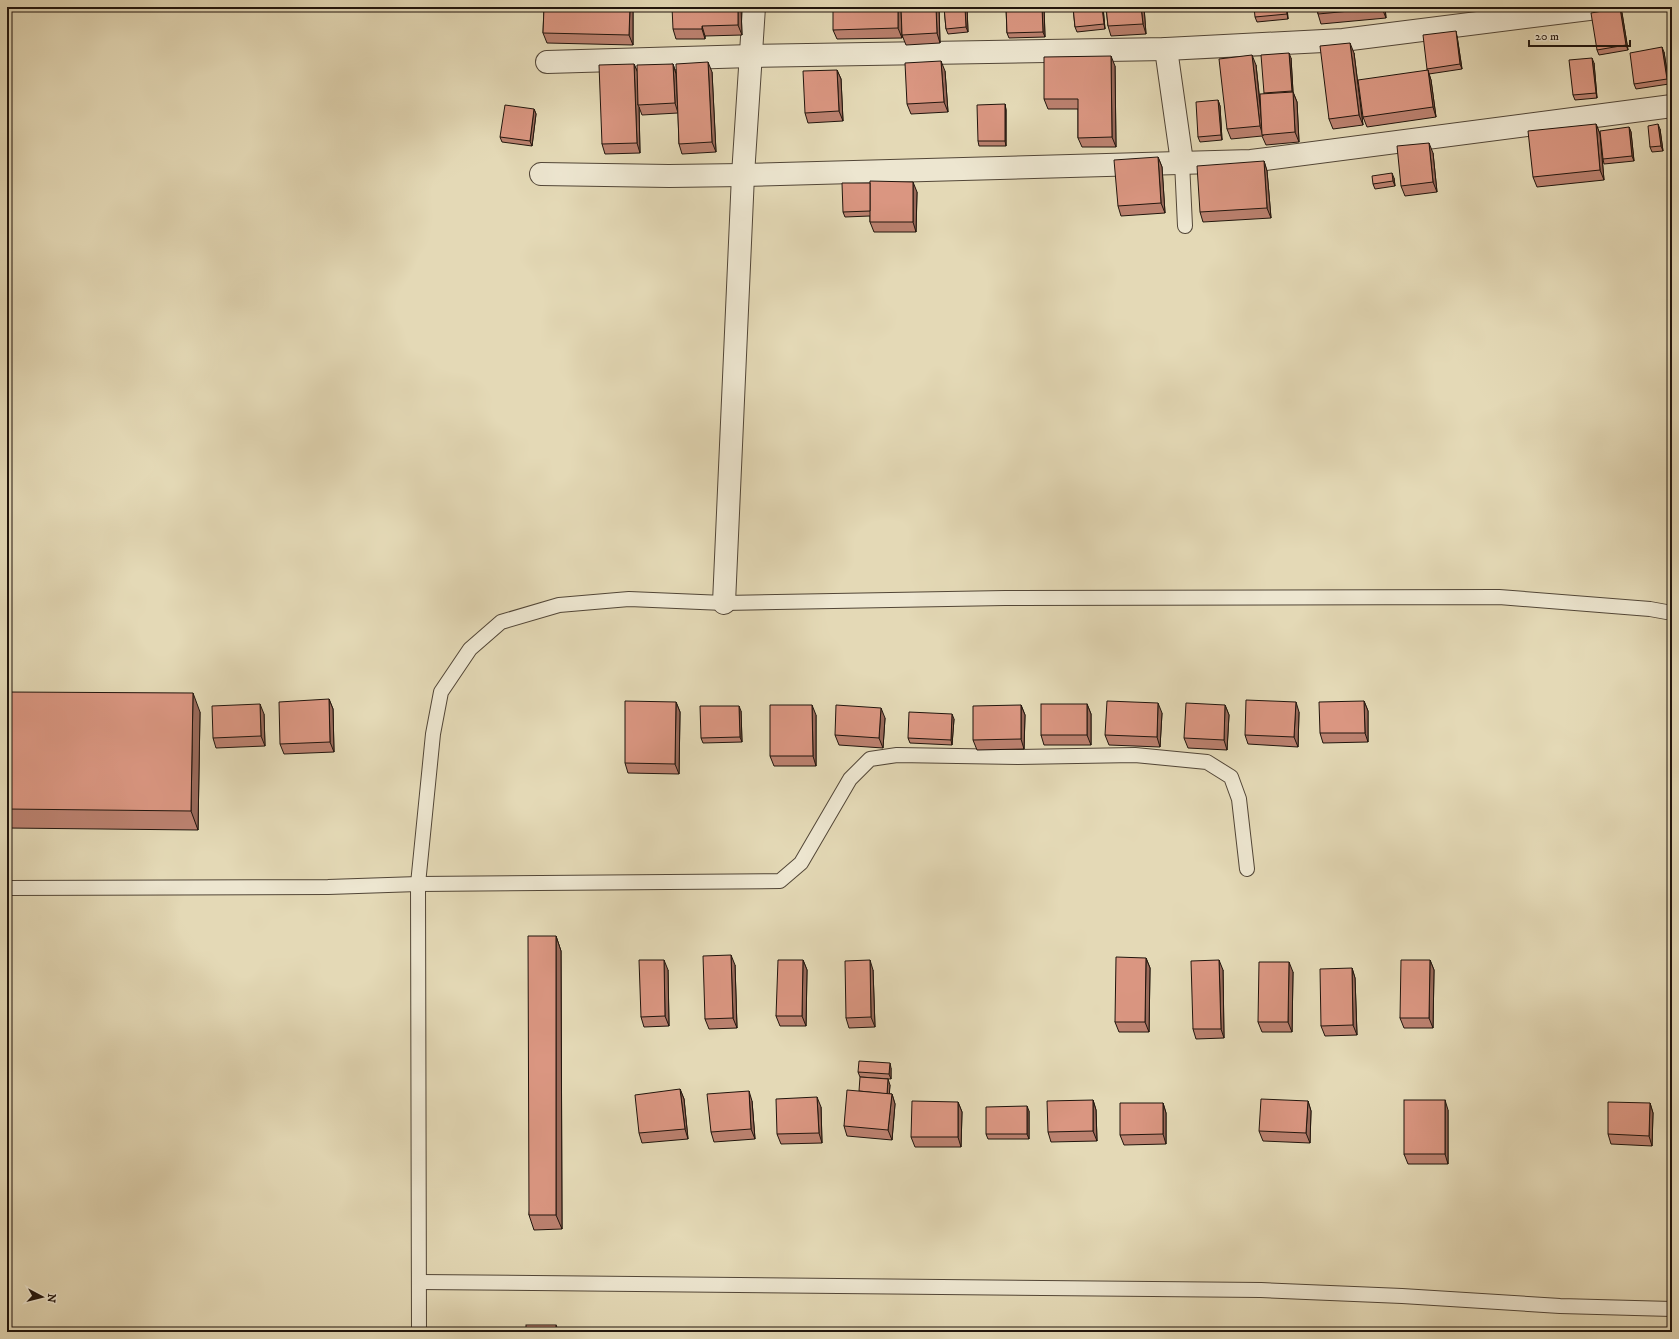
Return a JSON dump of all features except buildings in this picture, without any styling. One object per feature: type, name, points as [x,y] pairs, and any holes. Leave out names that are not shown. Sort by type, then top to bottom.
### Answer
[{"type":"street","points":[[724,603],[743,175],[752,56],[754,7]]},
{"type":"street","points":[[547,62],[752,56],[1166,48],[1343,40],[1605,7]]},
{"type":"street","points":[[1166,48],[1182,162]]},
{"type":"street","points":[[541,174],[669,176],[743,175],[1251,161],[1672,106]]},
{"type":"lane","points":[[1182,162],[1184,226]]},
{"type":"lane","points":[[419,1332],[418,884],[433,734],[441,692],[470,650],[501,622],[559,605],[629,599],[724,603],[1013,598],[1499,597],[1650,609],[1672,613]]},
{"type":"lane","points":[[7,888],[328,887],[418,884],[780,881],[800,863],[850,779],[870,759],[897,755],[1018,757],[1135,755],[1207,762],[1231,777],[1239,799],[1247,869]]},
{"type":"lane","points":[[419,1282],[1261,1290],[1402,1296],[1560,1306],[1672,1308]]}]
